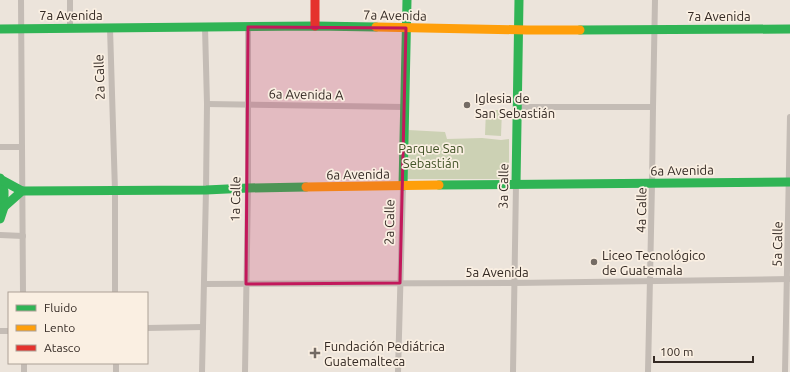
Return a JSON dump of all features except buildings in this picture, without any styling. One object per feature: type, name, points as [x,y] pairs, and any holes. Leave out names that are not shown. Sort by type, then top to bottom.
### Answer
[{"type":"main road","points":[[314,26],[315,0]]},
{"type":"main road","name":"2a Calle","points":[[403,186],[406,0]]},
{"type":"main road","name":"3a Calle","points":[[516,184],[519,0]]},
{"type":"main road","name":"7a Avenida","points":[[0,29],[314,26],[519,30],[790,29]]},
{"type":"main road","points":[[0,178],[22,191],[4,207]]},
{"type":"main road","points":[[0,178],[4,191],[4,207],[0,219]]},
{"type":"main road","name":"6a Avenida","points":[[22,191],[206,190],[516,184],[789,182]]},
{"type":"street","points":[[21,0],[23,292]]},
{"type":"street","points":[[70,0],[70,28]]},
{"type":"street","name":"4a Calle","points":[[648,372],[655,0]]},
{"type":"street","points":[[202,372],[207,104],[205,27]]},
{"type":"street","name":"1a Calle","points":[[245,372],[249,105],[248,27]]},
{"type":"street","name":"2a Calle","points":[[110,28],[115,191],[115,292]]},
{"type":"street","name":"6a Avenida A","points":[[207,104],[404,107]]},
{"type":"street","points":[[517,107],[653,107]]},
{"type":"street","name":"5a Calle","points":[[785,372],[790,117]]},
{"type":"street","points":[[0,147],[22,147]]},
{"type":"street","name":"3a Calle","points":[[513,372],[516,184]]},
{"type":"street","name":"2a Calle","points":[[398,372],[403,186]]},
{"type":"street","points":[[0,236],[23,236]]},
{"type":"street","name":"5a Avenida","points":[[204,284],[515,283],[788,279]]},
{"type":"street","points":[[148,328],[203,327]]},
{"type":"highlighted area","points":[[248,27],[406,28],[400,283],[246,284]]},
{"type":"green space","points":[[486,110],[502,110],[501,136],[485,135]]},
{"type":"green space","name":"Parque San Sebastián","points":[[408,130],[445,132],[447,139],[509,139],[509,179],[407,179]]},
{"type":"traffic: fast","points":[[403,186],[407,0]]},
{"type":"traffic: fast","points":[[516,184],[519,0]]},
{"type":"traffic: fast","points":[[0,29],[315,26],[376,27]]},
{"type":"traffic: fast","points":[[580,30],[790,29]]},
{"type":"traffic: fast","points":[[0,178],[4,191],[4,207]]},
{"type":"traffic: fast","points":[[0,179],[22,191]]},
{"type":"traffic: fast","points":[[439,185],[790,182]]},
{"type":"traffic: fast","points":[[0,219],[4,207],[22,191],[206,190],[306,187]]},
{"type":"traffic: slow","points":[[376,27],[580,30]]},
{"type":"traffic: slow","points":[[306,187],[439,185]]},
{"type":"traffic: jam","points":[[315,0],[315,26]]},
{"type":"place","name":"Iglesia de San Sebastián","points":[[467,105]]},
{"type":"place","name":"Liceo Tecnológico de Guatemala","points":[[594,262]]},
{"type":"place","name":"Fundación Pediátrica Guatemalteca","points":[[315,353]]}]
